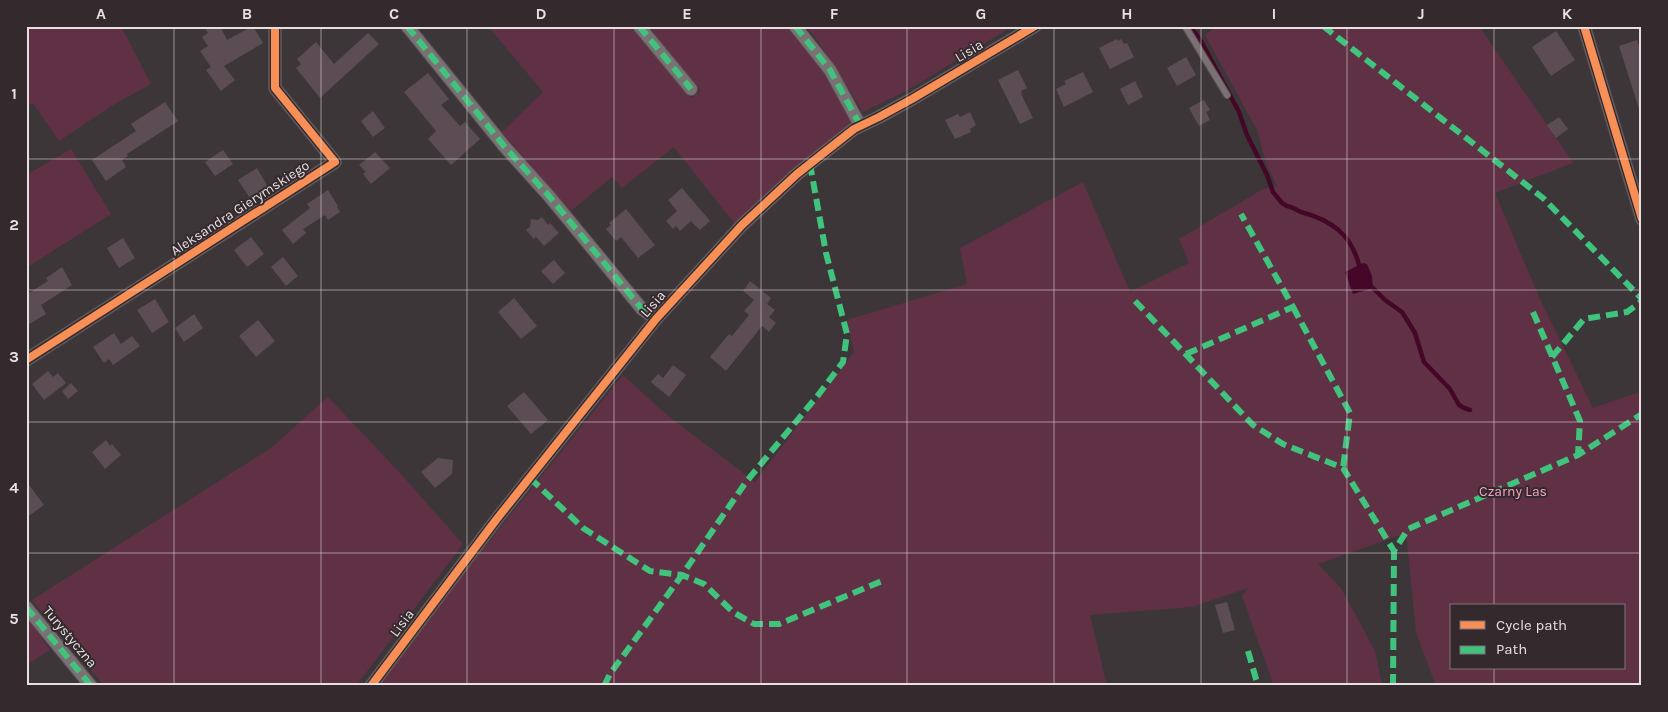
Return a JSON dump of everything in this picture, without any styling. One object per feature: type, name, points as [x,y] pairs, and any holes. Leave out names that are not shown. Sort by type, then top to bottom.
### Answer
[{"type":"street","name":"Aleksandra Gierymskiego","points":[[26,360],[335,162],[275,88],[274,26]]},
{"type":"street","points":[[407,26],[504,146],[549,196],[642,309],[656,319]]},
{"type":"street","points":[[639,26],[690,89]]},
{"type":"street","points":[[795,26],[830,70],[860,125]]},
{"type":"street","name":"Lisia","points":[[371,686],[496,520],[656,319],[727,240],[762,205],[826,149],[860,125],[912,99],[1035,26]]},
{"type":"street","points":[[1584,26],[1642,219]]},
{"type":"street","name":"Turystyczna","points":[[26,606],[91,686]]},
{"type":"lane","points":[[1185,26],[1227,95]]},
{"type":"green space","points":[[26,26],[121,26],[151,84],[110,107],[59,141],[33,103],[26,107]]},
{"type":"green space","points":[[488,26],[634,26],[692,98],[701,90],[661,43],[650,26],[791,26],[814,53],[852,119],[850,125],[778,186],[775,185],[735,224],[674,147],[622,188],[612,177],[571,211],[502,132],[543,92]]},
{"type":"green space","points":[[805,26],[1013,26],[906,91],[863,112],[818,41]]},
{"type":"green space","name":"Czarny Las","points":[[1217,26],[1479,26],[1573,163],[1495,193],[1539,297],[1593,408],[1642,391],[1642,686],[1436,686],[1416,632],[1406,533],[1318,564],[1341,588],[1375,651],[1382,686],[1274,686],[1242,596],[1248,588],[1192,607],[1090,615],[1107,686],[378,686],[418,630],[623,375],[667,415],[755,482],[854,352],[847,320],[967,284],[960,248],[1083,182],[1130,292],[1189,263],[1179,239],[1263,189],[1277,186],[1265,160],[1258,132],[1205,35]]},
{"type":"green space","points":[[71,149],[111,214],[26,268],[26,175]]},
{"type":"green space","points":[[328,397],[401,474],[463,544],[356,686],[104,686],[32,600],[271,448]]},
{"type":"green space","points":[[26,616],[50,650],[26,665]]},
{"type":"shaded area","points":[[1363,263],[1367,264],[1372,276],[1373,288],[1353,294],[1345,272]]},
{"type":"building","points":[[204,26],[220,26],[227,40],[253,26],[263,43],[224,66],[235,80],[221,91],[206,70],[211,67],[200,51],[208,46],[202,37],[208,33]]},
{"type":"building","points":[[1556,31],[1575,60],[1551,76],[1532,47]]},
{"type":"building","points":[[368,33],[379,44],[320,98],[296,68],[301,64],[297,59],[316,42],[334,64]]},
{"type":"building","points":[[1117,39],[1118,41],[1121,39],[1124,44],[1127,43],[1134,57],[1110,69],[1099,48]]},
{"type":"building","points":[[1637,40],[1639,46],[1642,47],[1642,109],[1639,109],[1619,46]]},
{"type":"building","points":[[1186,57],[1196,75],[1177,86],[1167,68]]},
{"type":"building","points":[[1018,70],[1027,88],[1021,91],[1022,96],[1033,118],[1020,124],[998,80]]},
{"type":"building","points":[[1083,72],[1093,92],[1064,107],[1056,89],[1066,84],[1064,81]]},
{"type":"building","points":[[428,73],[449,99],[441,105],[460,126],[465,122],[480,139],[451,165],[428,139],[436,131],[404,92]]},
{"type":"building","points":[[1135,81],[1143,97],[1128,105],[1120,89]]},
{"type":"building","points":[[1204,100],[1210,110],[1206,112],[1210,120],[1199,126],[1189,108]]},
{"type":"building","points":[[165,102],[178,121],[127,154],[128,156],[122,160],[126,167],[106,181],[92,160],[136,131],[131,124]]},
{"type":"building","points":[[373,111],[385,128],[373,137],[361,121]]},
{"type":"building","points":[[970,112],[976,125],[970,129],[971,132],[955,139],[945,120],[958,114],[960,117]]},
{"type":"building","points":[[1559,117],[1568,129],[1556,138],[1547,125]]},
{"type":"building","points":[[223,150],[233,164],[215,176],[205,162]]},
{"type":"building","points":[[375,152],[390,168],[371,184],[363,174],[366,172],[359,165]]},
{"type":"building","points":[[257,168],[268,187],[250,198],[238,180]]},
{"type":"building","points":[[682,188],[710,221],[700,230],[691,221],[680,231],[676,226],[673,229],[666,221],[677,211],[668,200]]},
{"type":"building","points":[[328,190],[340,212],[328,220],[325,215],[303,229],[306,233],[293,244],[282,230],[310,208],[307,204]]},
{"type":"building","points":[[626,209],[655,245],[638,258],[621,237],[616,241],[606,229],[611,225],[609,223]]},
{"type":"building","points":[[542,217],[548,225],[550,223],[559,233],[544,246],[526,230],[530,227],[531,219],[538,220]]},
{"type":"building","points":[[251,237],[264,254],[247,267],[234,250]]},
{"type":"building","points":[[123,238],[135,258],[119,268],[107,248]]},
{"type":"building","points":[[283,257],[298,276],[286,286],[271,267]]},
{"type":"building","points":[[554,260],[565,273],[553,284],[541,271]]},
{"type":"building","points":[[62,267],[72,285],[41,305],[46,314],[26,326],[26,295],[48,281],[46,278]]},
{"type":"building","points":[[750,281],[771,298],[767,304],[775,310],[769,317],[776,323],[769,332],[762,326],[726,371],[710,357],[729,334],[732,336],[749,315],[744,311],[754,300],[743,291]]},
{"type":"building","points":[[514,298],[537,326],[521,339],[498,312]]},
{"type":"building","points":[[155,299],[169,322],[152,333],[137,310]]},
{"type":"building","points":[[194,314],[203,328],[184,342],[175,328]]},
{"type":"building","points":[[258,320],[275,341],[256,357],[239,336]]},
{"type":"building","points":[[114,333],[121,344],[132,336],[140,346],[113,365],[109,359],[104,363],[93,347]]},
{"type":"building","points":[[673,365],[686,375],[669,397],[651,382],[658,374],[663,378]]},
{"type":"building","points":[[48,371],[53,377],[58,373],[66,383],[44,400],[32,384]]},
{"type":"building","points":[[71,383],[78,391],[68,399],[62,391]]},
{"type":"building","points":[[524,392],[548,420],[531,434],[507,406]]},
{"type":"building","points":[[106,440],[121,455],[105,469],[92,452]]},
{"type":"building","points":[[438,458],[453,460],[452,474],[435,488],[421,472]]},
{"type":"building","points":[[26,481],[44,505],[26,518]]},
{"type":"building","points":[[1227,602],[1235,630],[1223,633],[1215,605]]},
{"type":"waterway","points":[[1190,26],[1201,41],[1239,112],[1247,135],[1267,175],[1273,192],[1287,206],[1322,219],[1338,230],[1351,245],[1359,265]]},
{"type":"waterway","points":[[1373,288],[1385,300],[1402,312],[1415,333],[1424,362],[1450,389],[1459,405],[1470,410]]},
{"type":"marked path","points":[[407,26],[504,146],[549,196],[642,309],[656,319]]},
{"type":"marked path","points":[[639,26],[691,89]]},
{"type":"marked path","points":[[795,26],[830,70],[860,125]]},
{"type":"marked path","points":[[1323,26],[1543,198],[1642,299]]},
{"type":"marked path","points":[[604,686],[610,674],[682,575],[746,482],[843,362],[847,334],[826,253],[810,164]]},
{"type":"marked path","points":[[1186,354],[1293,307],[1241,214]]},
{"type":"marked path","points":[[1135,301],[1253,425],[1283,444],[1343,468],[1394,551]]},
{"type":"marked path","points":[[1552,357],[1584,319],[1627,312],[1642,301]]},
{"type":"marked path","points":[[1293,307],[1350,413],[1343,468]]},
{"type":"marked path","points":[[1533,312],[1580,421],[1578,455]]},
{"type":"marked path","points":[[1393,686],[1394,551],[1408,529],[1578,455],[1642,414]]},
{"type":"marked path","points":[[530,478],[583,528],[650,571],[682,575],[704,584],[733,612],[754,624],[779,624],[882,581]]},
{"type":"marked path","points":[[26,607],[91,686]]},
{"type":"marked path","points":[[1248,651],[1258,686]]},
{"type":"cycle path","points":[[26,360],[335,162],[275,88],[275,26]]},
{"type":"cycle path","points":[[371,686],[496,520],[656,319],[742,225],[797,174],[854,129],[912,99],[1035,26]]},
{"type":"cycle path","points":[[1584,26],[1642,219]]}]
